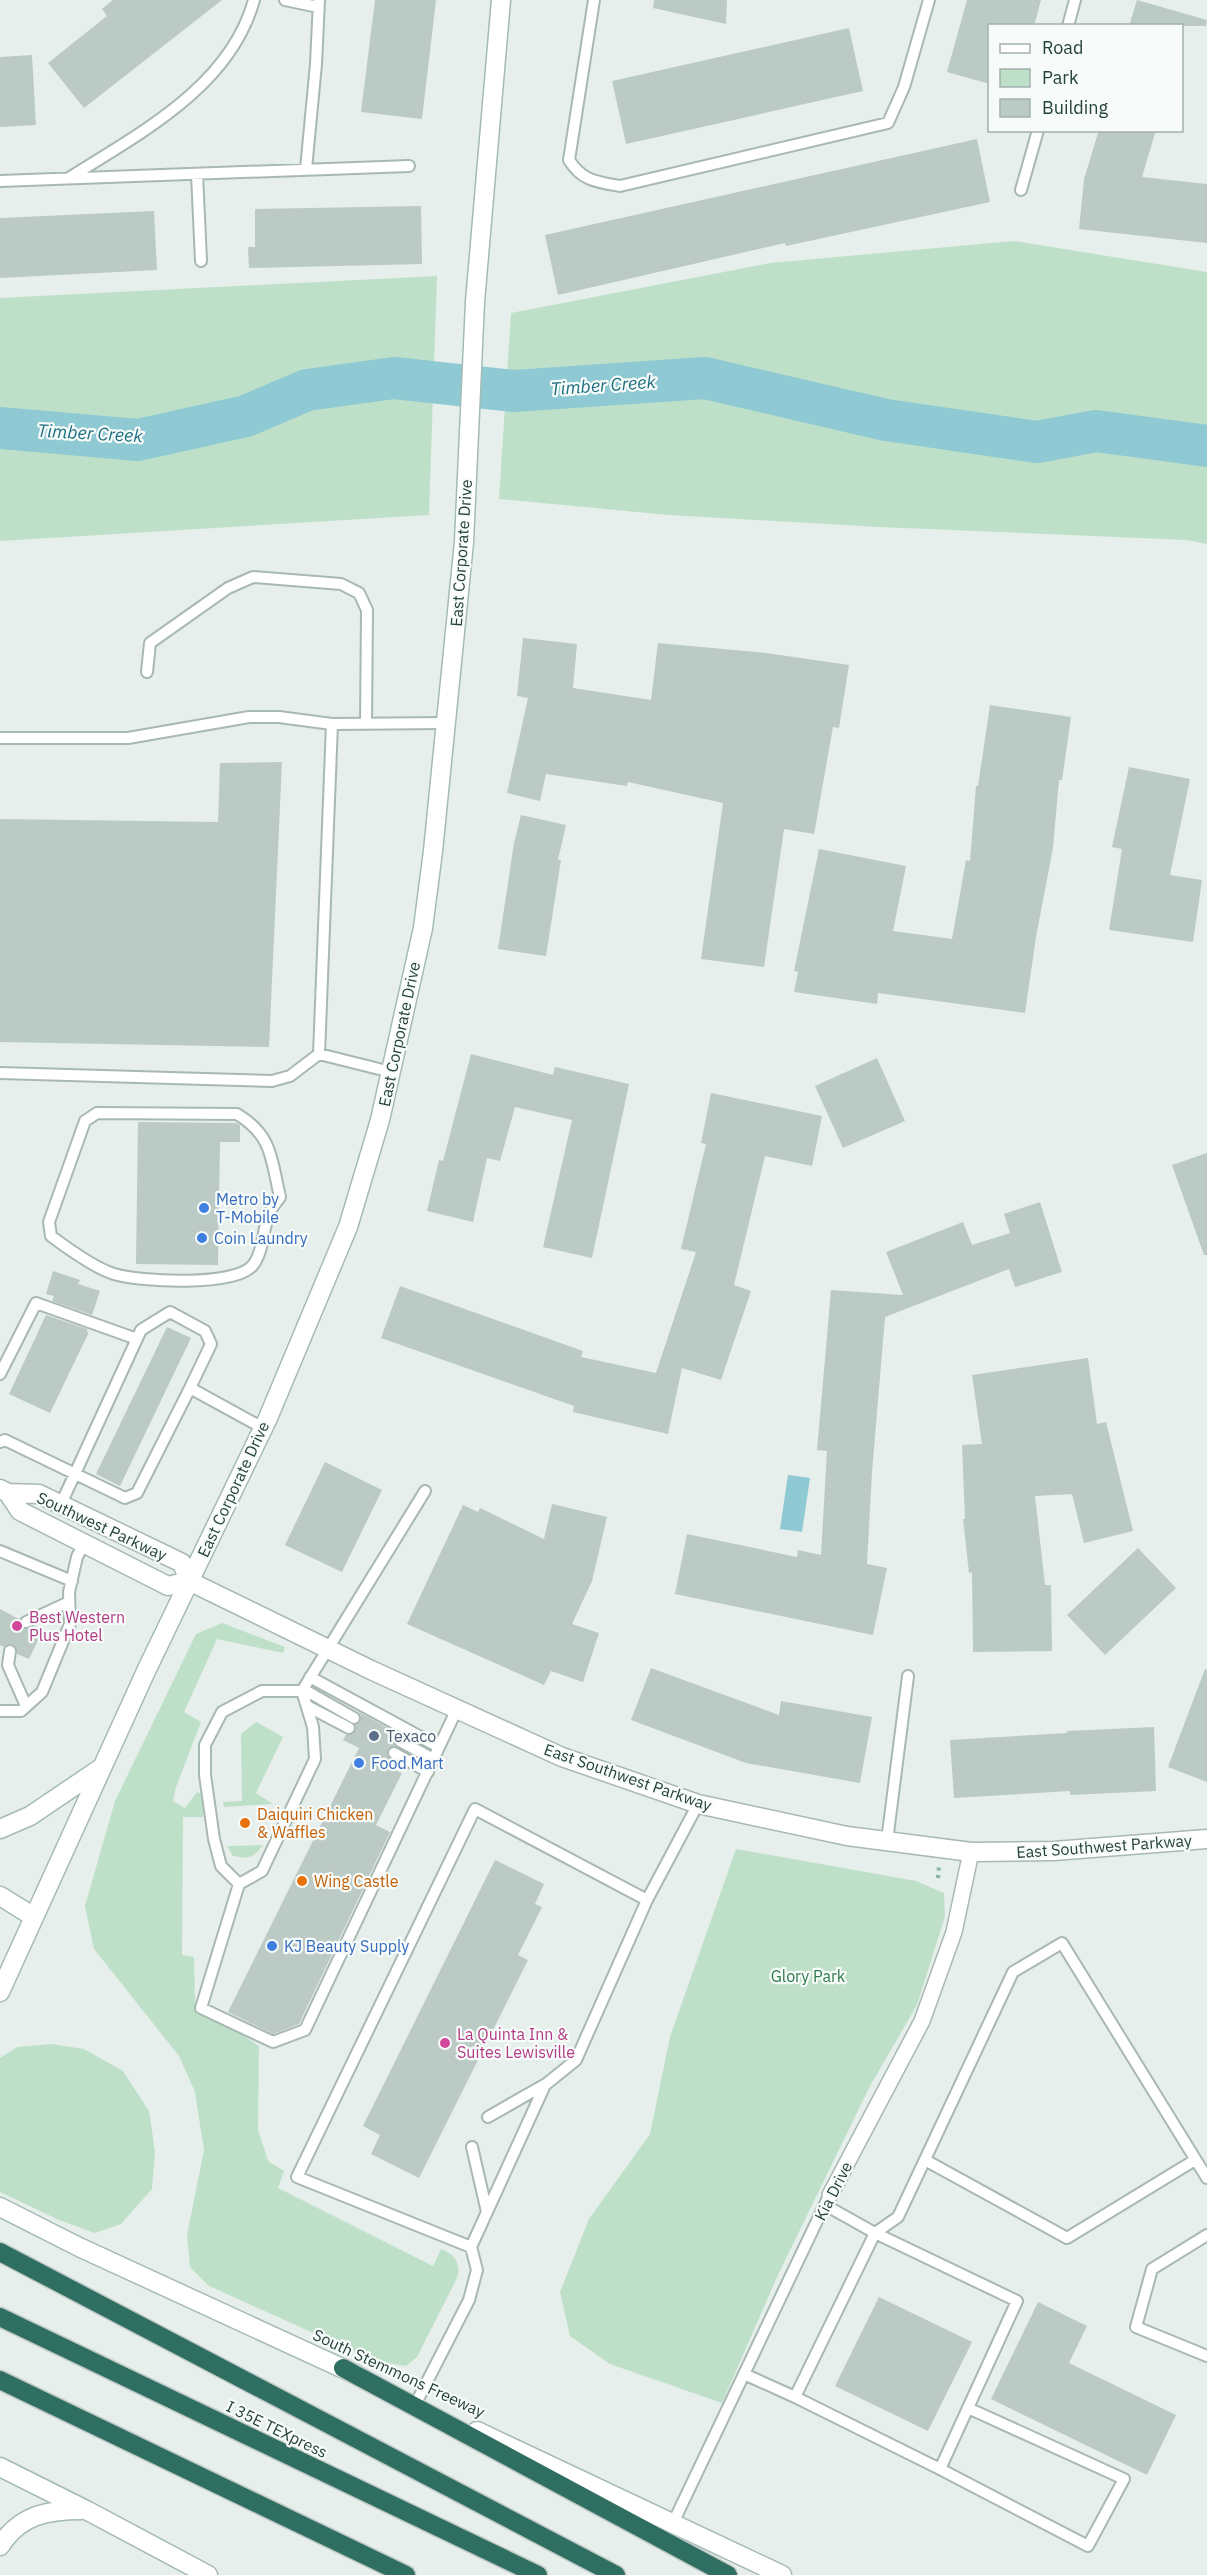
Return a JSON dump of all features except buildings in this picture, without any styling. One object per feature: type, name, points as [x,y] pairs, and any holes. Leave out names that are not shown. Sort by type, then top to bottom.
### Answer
[{"type":"highway","points":[[0,2252],[616,2575]]},
{"type":"highway","name":"I 35E TEXpress","points":[[0,2317],[538,2575]]},
{"type":"highway","points":[[343,2368],[728,2575]]},
{"type":"highway","points":[[0,2380],[406,2575]]},
{"type":"main road","name":"East Corporate Drive","points":[[0,1992],[102,1767],[263,1428],[348,1227],[380,1120],[423,928],[447,723],[464,542],[475,302],[501,0]]},
{"type":"main road","name":"Southwest Parkway","points":[[4,1491],[39,1494],[61,1504],[182,1563],[189,1581],[168,1586],[20,1511],[4,1491]]},
{"type":"main road","name":"East Southwest Parkway","points":[[189,1581],[328,1649],[562,1757],[698,1804],[847,1836],[971,1852],[1054,1851],[1207,1839]]},
{"type":"main road","points":[[0,1829],[30,1816],[102,1767]]},
{"type":"main road","points":[[0,1896],[34,1917]]},
{"type":"main road","name":"South Stemmons Freeway","points":[[0,2207],[80,2247],[782,2575]]},
{"type":"main road","points":[[0,2467],[208,2575]]},
{"type":"main road","points":[[0,2546],[20,2523],[29,2519],[58,2510],[88,2511]]},
{"type":"street","name":"Kia Drive","points":[[828,2200],[921,2021],[954,1932],[971,1852]]},
{"type":"lane","points":[[69,178],[153,126],[198,89],[230,50],[249,18],[254,0]]},
{"type":"lane","points":[[285,0],[319,3],[306,169]]},
{"type":"lane","points":[[594,0],[569,160],[576,173],[596,182],[620,186],[888,123],[904,87],[929,0]]},
{"type":"lane","points":[[1069,24],[1076,0]]},
{"type":"lane","points":[[1021,190],[1037,132]]},
{"type":"lane","points":[[0,181],[409,166]]},
{"type":"lane","points":[[197,174],[201,261]]},
{"type":"lane","points":[[147,672],[150,642],[228,588],[253,577],[341,584],[359,593],[367,610],[366,724]]},
{"type":"lane","points":[[0,738],[128,738],[249,717],[279,717],[332,724],[447,723]]},
{"type":"lane","points":[[319,1054],[332,724]]},
{"type":"lane","points":[[319,1054],[391,1072]]},
{"type":"lane","points":[[0,1073],[272,1081],[290,1076],[319,1054]]},
{"type":"lane","points":[[97,1113],[237,1114],[252,1124],[267,1143],[280,1197],[268,1213],[259,1255],[253,1266],[237,1277],[153,1281],[112,1274],[65,1247],[51,1236],[49,1222],[85,1121],[97,1113]]},
{"type":"lane","points":[[0,1374],[36,1303],[137,1339]]},
{"type":"lane","points":[[0,1442],[5,1440],[75,1474],[125,1497],[137,1493],[211,1344],[205,1331],[170,1311],[141,1330],[75,1474],[61,1504]]},
{"type":"lane","points":[[190,1388],[263,1428]]},
{"type":"lane","points":[[425,1491],[303,1690],[313,1727],[315,1759],[262,1871],[239,1884],[201,2008],[273,2042],[305,2030],[457,1709]]},
{"type":"lane","points":[[0,1711],[21,1711],[42,1692],[69,1624],[72,1581],[77,1557],[84,1543]]},
{"type":"lane","points":[[0,1551],[72,1581]]},
{"type":"lane","points":[[26,1622],[69,1602]]},
{"type":"lane","points":[[10,1651],[8,1665],[26,1706]]},
{"type":"lane","points":[[887,1841],[908,1676]]},
{"type":"lane","points":[[310,1677],[439,1747]]},
{"type":"lane","points":[[239,1884],[221,1866],[214,1839],[205,1775],[204,1745],[222,1713],[262,1691],[303,1690],[352,1723],[307,1706]]},
{"type":"lane","points":[[400,1741],[433,1759]]},
{"type":"lane","points":[[394,1753],[428,1772]]},
{"type":"lane","points":[[488,2117],[545,2085],[576,2060],[647,1900],[698,1804]]},
{"type":"lane","points":[[471,2247],[297,2176],[475,1809],[647,1900]]},
{"type":"lane","points":[[795,2397],[875,2234],[898,2217],[1013,1972],[1062,1943],[1207,2178]]},
{"type":"lane","points":[[416,2403],[468,2300],[477,2270],[471,2247],[545,2085]]},
{"type":"lane","points":[[472,2147],[487,2212]]},
{"type":"lane","points":[[925,2160],[1067,2238],[1195,2160]]},
{"type":"lane","points":[[828,2200],[875,2234],[1017,2301],[940,2469]]},
{"type":"lane","name":"Kia Drive","points":[[673,2523],[828,2200]]},
{"type":"lane","points":[[1207,2235],[1152,2268],[1136,2327],[1207,2356]]},
{"type":"lane","points":[[744,2374],[940,2469],[1088,2546],[1124,2479],[968,2408]]},
{"type":"green space","points":[[1014,241],[1207,272],[1207,544],[1187,540],[879,527],[669,515],[499,499],[511,313],[770,263]]},
{"type":"green space","points":[[437,276],[429,515],[0,541],[0,298]]},
{"type":"green space","points":[[222,1623],[285,1647],[283,1653],[217,1639],[184,1712],[201,1722],[176,1787],[173,1801],[185,1808],[197,1792],[203,1795],[203,1817],[183,1817],[182,1955],[194,1957],[195,2003],[259,2046],[258,2129],[268,2161],[284,2171],[278,2188],[433,2266],[441,2249],[454,2257],[458,2265],[456,2280],[417,2357],[406,2366],[378,2362],[209,2286],[190,2267],[187,2235],[204,2150],[195,2092],[179,2056],[94,1949],[85,1906],[115,1801],[196,1634]]},
{"type":"green space","points":[[256,1722],[283,1737],[256,1793],[273,1804],[224,1807],[223,1802],[242,1801],[241,1734]]},
{"type":"green space","points":[[263,1845],[257,1853],[247,1857],[233,1856],[227,1846]]},
{"type":"green space","name":"Glory Park","points":[[736,1849],[916,1881],[944,1893],[945,1916],[917,2005],[870,2086],[777,2277],[722,2403],[610,2364],[570,2336],[560,2292],[589,2219],[650,2134],[670,2037]]},
{"type":"green space","points":[[51,2044],[84,2049],[123,2071],[149,2111],[155,2152],[152,2189],[121,2224],[95,2233],[59,2220],[0,2192],[0,2058],[17,2047]]},
{"type":"water","points":[[788,1475],[810,1478],[802,1532],[780,1529]]},
{"type":"waterway","name":"Timber Creek","points":[[0,428],[138,440],[246,416],[307,390],[394,378],[514,391],[705,378],[886,420],[1037,442],[1096,431],[1207,446]]},
{"type":"place","name":"Metro by T-Mobile","points":[[204,1208]]},
{"type":"place","name":"Coin Laundry","points":[[202,1238]]},
{"type":"place","name":"Best Western Plus Hotel","points":[[17,1626]]},
{"type":"place","name":"Texaco","points":[[374,1736]]},
{"type":"place","name":"Food Mart","points":[[359,1763]]},
{"type":"place","name":"Daiquiri Chicken & Waffles","points":[[245,1823]]},
{"type":"place","name":"Wing Castle","points":[[302,1881]]},
{"type":"place","name":"KJ Beauty Supply","points":[[272,1946]]},
{"type":"place","name":"La Quinta Inn & Suites Lewisville","points":[[445,2043]]}]
